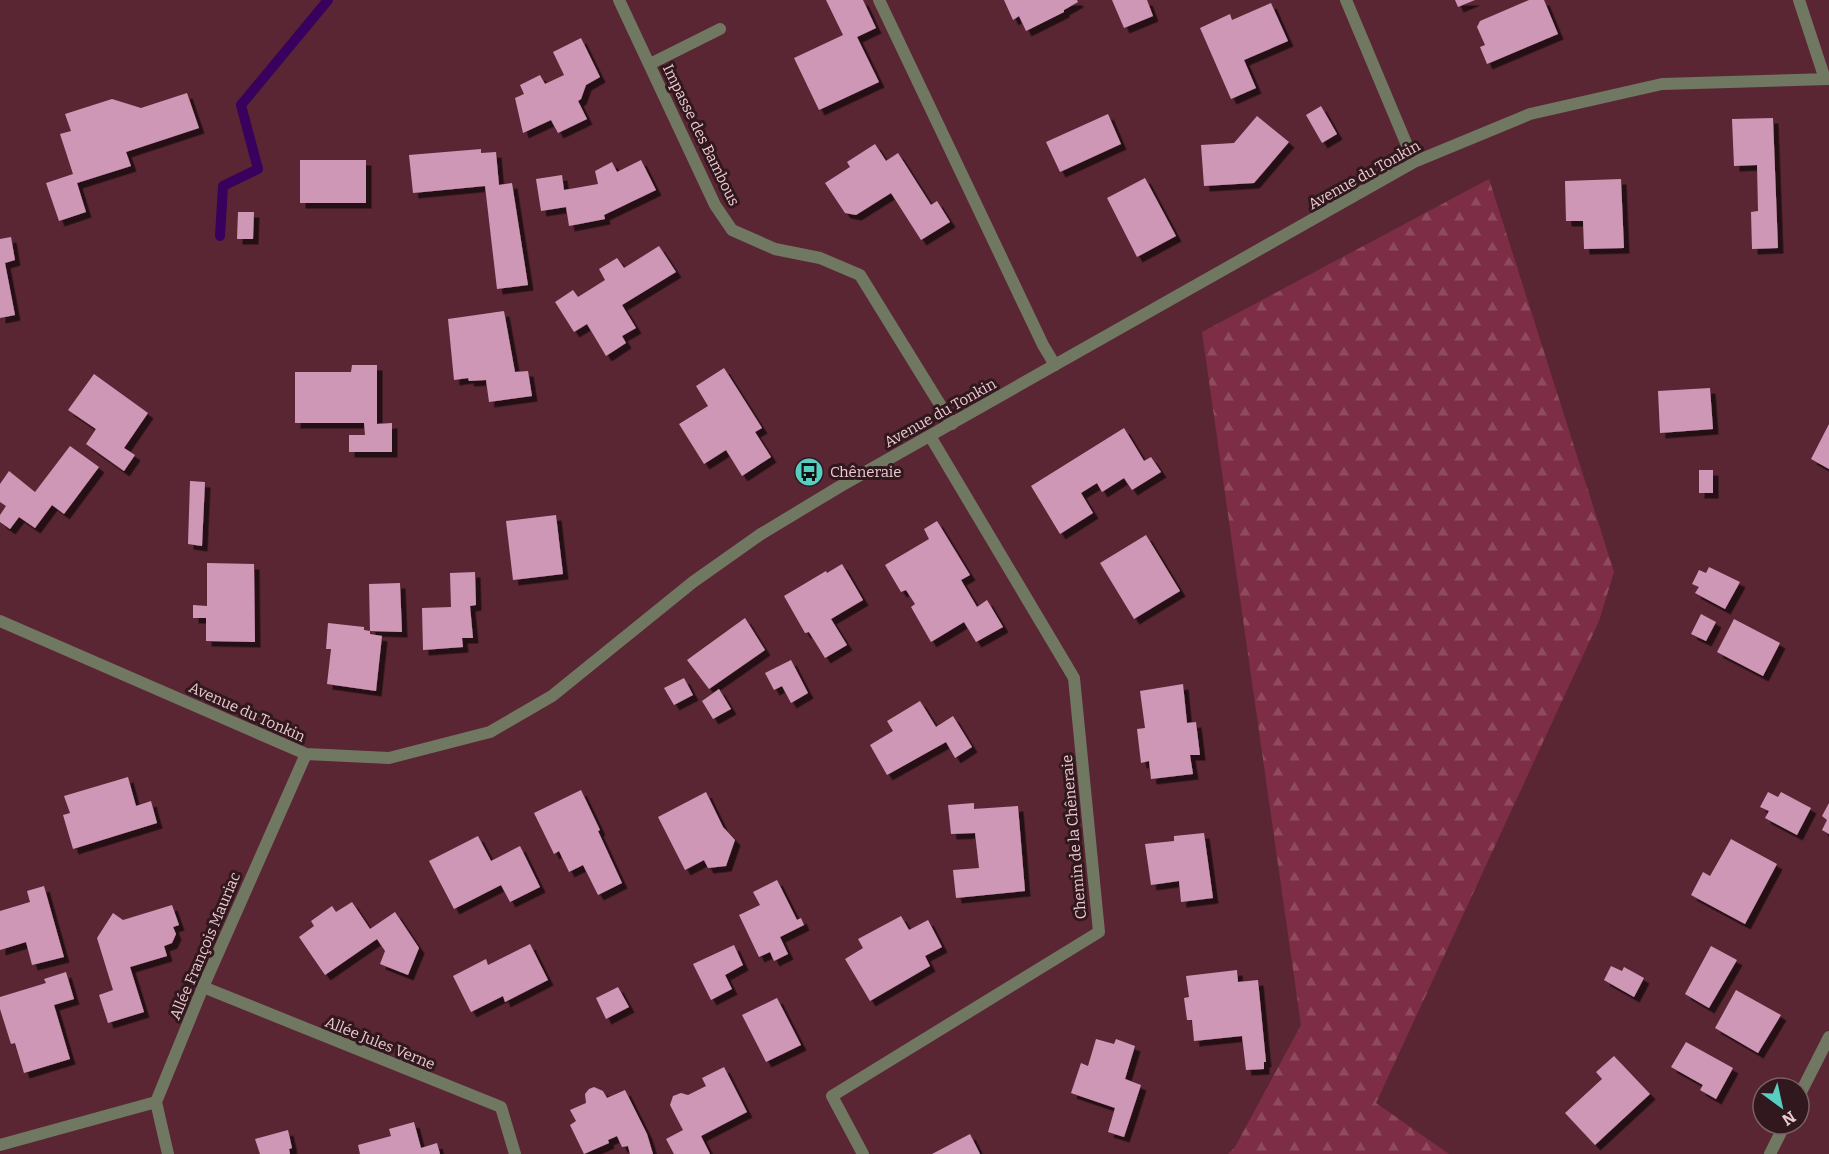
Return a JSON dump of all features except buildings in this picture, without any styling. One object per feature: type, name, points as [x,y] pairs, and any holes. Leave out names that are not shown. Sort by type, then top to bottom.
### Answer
[{"type":"street","name":"Impasse des Bambous","points":[[619,0],[715,205],[732,230],[775,249],[820,258],[860,275],[952,424]]},
{"type":"street","points":[[879,0],[1043,345],[1055,365]]},
{"type":"street","points":[[1346,0],[1414,162]]},
{"type":"street","points":[[1799,0],[1827,79]]},
{"type":"street","name":"Impasse des Bambous","points":[[650,64],[720,29]]},
{"type":"street","name":"Avenue du Tonkin","points":[[0,621],[306,754],[389,758],[490,732],[552,696],[693,582],[761,534],[1414,162],[1530,114],[1662,84],[1827,79]]},
{"type":"street","name":"Chemin de la Chêneraie","points":[[863,1154],[832,1096],[1099,932],[1074,678],[930,436]]},
{"type":"street","name":"Allée François Mauriac","points":[[156,1102],[203,987],[306,754]]},
{"type":"street","name":"Allée Jules Verne","points":[[203,987],[501,1107],[515,1154]]},
{"type":"street","points":[[1809,1076],[1829,1037]]},
{"type":"street","points":[[0,1145],[156,1102],[168,1154]]},
{"type":"street","points":[[1770,1154],[1779,1136]]},
{"type":"green space","points":[[1489,179],[1614,572],[1599,621],[1376,1103],[1449,1154],[1228,1154],[1235,1147],[1301,1025],[1202,332]]},
{"type":"waterway","points":[[220,236],[223,186],[258,169],[241,105],[328,0]]},
{"type":"place","name":"Chêneraie","points":[[809,472]]}]
